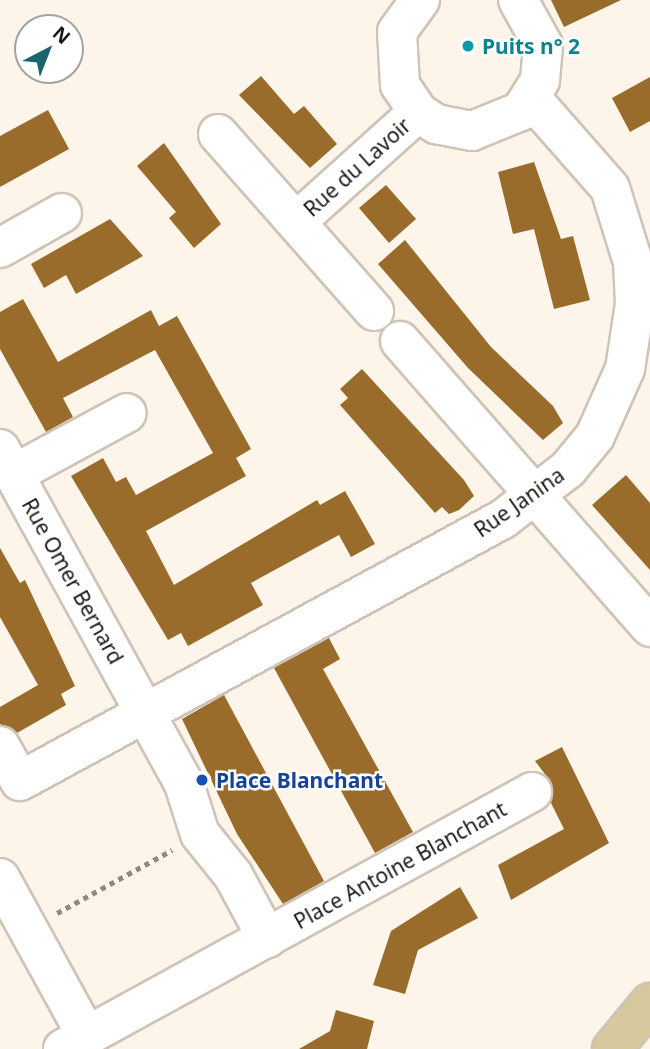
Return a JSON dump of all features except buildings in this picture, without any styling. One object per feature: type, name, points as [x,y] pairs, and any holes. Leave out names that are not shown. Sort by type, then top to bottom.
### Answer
[{"type":"main road","points":[[612,1049],[646,1020]]},
{"type":"street","points":[[404,5],[395,68],[418,112],[436,124],[472,131],[506,121],[531,98],[540,80],[543,45],[518,0]]},
{"type":"street","name":"Rue Janina","points":[[146,714],[324,619],[533,496],[568,469],[594,436],[625,369],[635,304],[633,262],[610,188],[531,98]]},
{"type":"street","name":"Rue du Lavoir","points":[[296,222],[418,112]]},
{"type":"street","name":"Rue du Lavoir","points":[[218,134],[374,311]]},
{"type":"street","points":[[0,248],[62,213]]},
{"type":"street","points":[[400,341],[650,627]]},
{"type":"street","points":[[7,461],[127,413]]},
{"type":"street","name":"Rue Omer Bernard","points":[[7,461],[146,714]]},
{"type":"street","points":[[0,746],[20,781],[146,714],[184,784],[200,834],[233,875],[267,938]]},
{"type":"street","name":"Place Antoine Blanchant","points":[[0,878],[29,929],[75,1042],[532,792]]},
{"type":"path","points":[[29,929],[200,834]]},
{"type":"place","name":"Puits n° 2","points":[[468,46]]},
{"type":"place","name":"Place Blanchant","points":[[202,780]]}]
